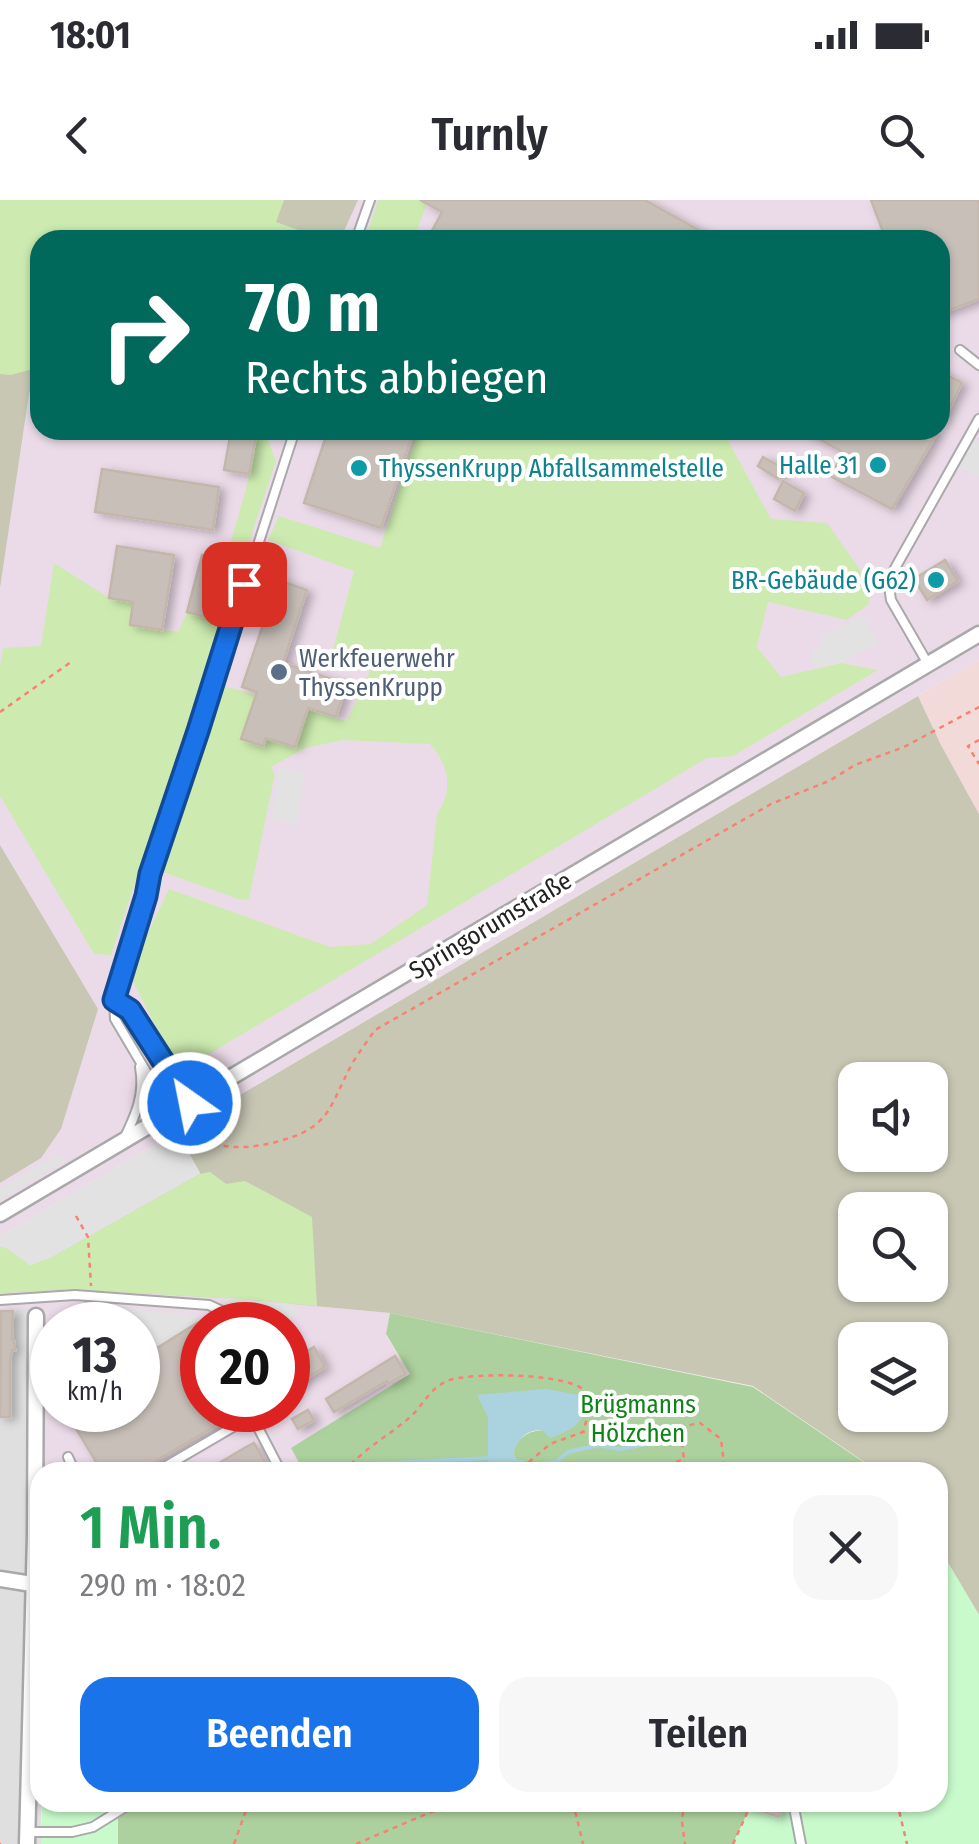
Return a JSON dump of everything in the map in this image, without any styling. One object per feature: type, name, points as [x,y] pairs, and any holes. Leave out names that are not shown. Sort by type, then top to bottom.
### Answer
[{"type":"street","name":"Springorumstraße","points":[[0,1214],[979,634]]},
{"type":"street","points":[[37,1432],[37,1462]]},
{"type":"street","points":[[0,1580],[30,1584]]},
{"type":"street","points":[[27,1838],[30,1686]]},
{"type":"lane","points":[[360,230],[370,200]]},
{"type":"lane","points":[[960,350],[979,365]]},
{"type":"lane","points":[[928,664],[890,600],[889,586],[894,570],[979,419]]},
{"type":"lane","points":[[172,1114],[115,1019],[114,1000],[150,874],[291,440]]},
{"type":"lane","points":[[114,1000],[130,1010],[190,1103]]},
{"type":"lane","points":[[123,1142],[140,1105],[142,1077],[138,1058]]},
{"type":"lane","points":[[0,1300],[93,1296],[180,1303]]},
{"type":"lane","points":[[173,1462],[225,1432]]},
{"type":"lane","points":[[261,1432],[277,1462]]},
{"type":"lane","points":[[68,1457],[70,1462]]},
{"type":"lane","points":[[27,1838],[93,1827],[117,1812]]},
{"type":"lane","points":[[794,1812],[801,1844]]},
{"type":"path","points":[[0,712],[71,662]]},
{"type":"path","points":[[214,1143],[259,1147],[300,1135],[321,1122],[375,1030],[771,804],[904,747],[979,707]]},
{"type":"path","points":[[979,740],[968,746],[979,764]]},
{"type":"path","points":[[76,1216],[88,1237],[93,1296]]},
{"type":"path","points":[[354,1462],[412,1416],[430,1392],[462,1376],[545,1377],[580,1387],[589,1399],[583,1432]]},
{"type":"path","points":[[528,1462],[550,1444],[583,1432],[700,1423],[721,1439],[724,1462]]},
{"type":"path","points":[[676,1462],[684,1459],[680,1427]]},
{"type":"path","points":[[234,1844],[245,1812]]},
{"type":"path","points":[[356,1844],[431,1812]]},
{"type":"path","points":[[575,1812],[583,1844]]},
{"type":"path","points":[[683,1812],[684,1844]]},
{"type":"path","points":[[733,1844],[747,1812]]},
{"type":"path","points":[[899,1812],[906,1844]]},
{"type":"path","points":[[373,1838],[374,1844]]},
{"type":"shaded area","points":[[0,200],[979,200],[979,660],[0,1236]]},
{"type":"shaded area","points":[[0,200],[358,200],[344,230],[30,230],[30,392],[0,588]]},
{"type":"shaded area","points":[[975,438],[979,441],[979,477],[960,467]]},
{"type":"shaded area","points":[[863,615],[878,642],[841,663],[825,667],[810,664],[813,649],[822,650],[820,633],[832,632]]},
{"type":"shaded area","points":[[979,660],[979,814],[918,696]]},
{"type":"shaded area","points":[[918,696],[979,814],[979,1615],[948,1563],[948,1462],[864,1462],[753,1386],[390,1313],[310,1306],[310,1302],[69,1289],[0,1293],[0,1247],[31,1265],[200,1173],[177,1132]]},
{"type":"shaded area","points":[[279,768],[305,772],[297,824],[271,821]]},
{"type":"shaded area","points":[[0,845],[98,1009],[61,1129],[41,1158],[0,1183]]},
{"type":"shaded area","points":[[177,1132],[200,1174],[50,1258],[30,1265],[0,1247],[0,1236]]},
{"type":"shaded area","points":[[57,1155],[67,1160],[0,1200],[0,1189]]},
{"type":"shaded area","points":[[69,1289],[271,1302],[180,1302],[180,1432],[310,1432],[310,1306],[390,1313],[386,1335],[410,1374],[292,1448],[299,1462],[44,1462],[44,1432],[160,1432],[160,1302],[30,1302],[30,1309],[0,1310],[0,1293]]},
{"type":"shaded area","points":[[227,1298],[272,1302],[223,1302]]},
{"type":"shaded area","points":[[30,1309],[30,1432],[45,1432],[45,1462],[30,1462],[30,1812],[41,1812],[41,1844],[0,1844],[0,1310]]},
{"type":"shaded area","points":[[160,1312],[180,1314],[180,1332],[160,1344]]},
{"type":"green space","points":[[0,200],[284,200],[276,222],[298,230],[30,230],[30,370],[0,374]]},
{"type":"green space","points":[[378,200],[420,200],[427,204],[417,230],[368,230]]},
{"type":"green space","points":[[255,440],[268,440],[276,461],[111,955],[94,954],[0,796],[3,648],[41,646],[54,563],[109,598],[133,602],[130,625],[178,632],[187,612],[209,618],[246,489]]},
{"type":"green space","points":[[414,440],[728,440],[771,519],[827,523],[873,588],[868,605],[847,620],[768,602],[757,647],[781,677],[841,663],[878,670],[733,756],[707,758],[197,1061],[176,1067],[129,973],[169,889],[330,947],[371,944],[427,905],[437,814],[447,787],[442,761],[430,744],[343,740],[305,748],[271,767],[275,774],[249,899],[241,900],[163,872],[161,865],[199,745],[204,746],[224,686],[347,721],[374,662],[333,650],[354,571],[268,540],[279,516],[380,548]]},
{"type":"green space","points":[[210,1172],[226,1184],[245,1181],[312,1217],[317,1306],[310,1302],[69,1289],[0,1293],[0,1247],[31,1265]]},
{"type":"green space","name":"Brügmanns Hölzchen","points":[[390,1313],[753,1387],[863,1462],[523,1462],[516,1460],[513,1453],[528,1433],[570,1430],[488,1417],[488,1462],[299,1462],[291,1448],[410,1374],[386,1334]]},
{"type":"green space","points":[[948,1563],[979,1615],[979,1844],[733,1844],[748,1812],[948,1812]]},
{"type":"green space","points":[[42,1812],[124,1812],[118,1816],[118,1844],[41,1844]]},
{"type":"green space","points":[[124,1812],[748,1812],[733,1844],[118,1844],[118,1816]]},
{"type":"water","points":[[546,1389],[579,1395],[583,1412],[572,1428],[550,1438],[542,1430],[523,1436],[513,1453],[522,1462],[488,1462],[488,1417],[477,1395]]},
{"type":"building","points":[[420,200],[645,200],[699,230],[432,230],[442,212]]},
{"type":"building","points":[[871,200],[979,200],[979,299],[950,310],[950,230],[882,230]]},
{"type":"building","points":[[950,376],[962,383],[950,408]]},
{"type":"building","points":[[229,440],[255,440],[249,474],[224,470]]},
{"type":"building","name":"ThyssenKrupp Abfallsammelstelle","points":[[325,440],[411,440],[381,528],[304,503]]},
{"type":"building","name":"Halle 31","points":[[821,440],[933,440],[892,509],[830,476],[844,453]]},
{"type":"building","points":[[763,457],[783,468],[778,479],[758,466]]},
{"type":"building","points":[[102,469],[219,487],[213,530],[95,512]]},
{"type":"building","points":[[783,481],[804,493],[795,511],[774,499]]},
{"type":"building","points":[[117,546],[174,555],[162,630],[130,625],[133,602],[109,598]]},
{"type":"building","points":[[202,555],[225,561],[210,618],[187,612]]},
{"type":"building","name":"BR-Gebäude (G62)","points":[[945,560],[958,581],[927,600],[914,579]]},
{"type":"building","name":"Werkfeuerwehr ThyssenKrupp","points":[[278,580],[307,590],[283,663],[347,684],[336,717],[308,708],[295,747],[266,738],[263,746],[241,739],[257,692],[242,687]]},
{"type":"building","points":[[1,1311],[13,1311],[15,1350],[10,1361],[10,1417],[0,1417]]},
{"type":"building","points":[[180,1334],[180,1432],[205,1432],[154,1462],[96,1462],[78,1432],[160,1432],[160,1346]]},
{"type":"building","points":[[314,1347],[325,1367],[310,1376],[310,1349]]},
{"type":"building","points":[[395,1356],[406,1374],[334,1412],[326,1399]]},
{"type":"building","points":[[254,1443],[265,1462],[221,1462]]},
{"type":"waterway","points":[[556,1462],[568,1452],[599,1445],[619,1449],[676,1439]]},
{"type":"waterway","points":[[412,1462],[488,1458]]},
{"type":"place","name":"Halle 31","points":[[878,465]]},
{"type":"place","name":"ThyssenKrupp Abfallsammelstelle","points":[[359,468]]},
{"type":"place","name":"BR-Gebäude (G62)","points":[[936,580]]},
{"type":"place","name":"Werkfeuerwehr ThyssenKrupp","points":[[279,672]]},
{"type":"route","points":[[190,1103],[130,1010],[114,1000],[150,874],[244,584]]}]
